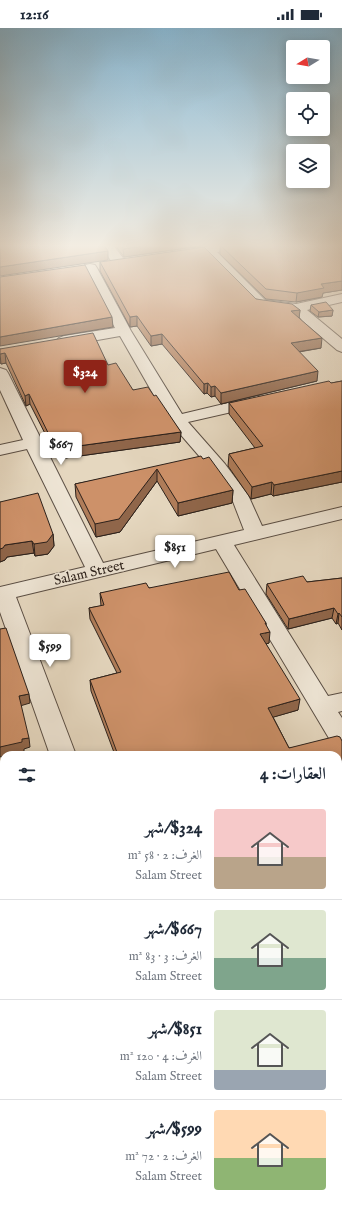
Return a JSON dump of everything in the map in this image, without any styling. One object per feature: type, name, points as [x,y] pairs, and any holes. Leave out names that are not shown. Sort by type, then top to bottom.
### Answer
[{"type":"street","points":[[103,300],[124,331],[177,420],[219,468],[241,499],[255,534]]},
{"type":"street","points":[[257,300],[261,304],[296,308],[333,300]]},
{"type":"street","points":[[296,308],[342,347]]},
{"type":"street","points":[[46,345],[124,331]]},
{"type":"street","points":[[0,373],[97,571]]},
{"type":"street","points":[[177,420],[274,397]]},
{"type":"street","points":[[0,450],[33,443]]},
{"type":"street","name":"Salam Street","points":[[2,594],[342,513]]},
{"type":"street","points":[[221,541],[332,705],[342,738]]},
{"type":"street","points":[[2,594],[61,751]]},
{"type":"building","points":[[0,300],[103,300],[112,317],[0,337]]},
{"type":"building","points":[[121,300],[263,300],[292,304],[300,310],[291,311],[322,338],[291,343],[318,371],[221,393],[215,386],[211,387],[208,383],[204,384],[162,334],[151,336],[137,316],[130,317]]},
{"type":"building","points":[[326,302],[333,310],[319,312],[311,305]]},
{"type":"building","points":[[93,333],[108,365],[116,363],[133,390],[148,387],[154,396],[156,395],[181,432],[56,449],[29,394],[25,396],[5,353],[0,354],[0,349]]},
{"type":"building","points":[[329,381],[331,383],[342,381],[342,471],[274,485],[272,482],[252,487],[229,454],[263,446],[229,403]]},
{"type":"building","points":[[201,456],[203,459],[209,457],[233,490],[178,503],[157,469],[119,519],[95,524],[75,484]]},
{"type":"building","points":[[38,493],[53,534],[47,542],[34,544],[32,541],[5,545],[0,549],[0,502]]},
{"type":"building","points":[[229,572],[239,590],[245,589],[266,623],[270,632],[260,634],[300,699],[268,708],[289,748],[337,736],[340,737],[342,741],[342,751],[117,751],[90,680],[121,672],[89,608],[104,605],[100,593],[146,583],[149,588]]},
{"type":"building","points":[[303,576],[307,582],[342,578],[342,617],[334,608],[289,619],[267,584]]},
{"type":"building","points":[[6,628],[29,694],[19,696],[29,738],[22,739],[22,742],[0,747],[0,629]]}]
